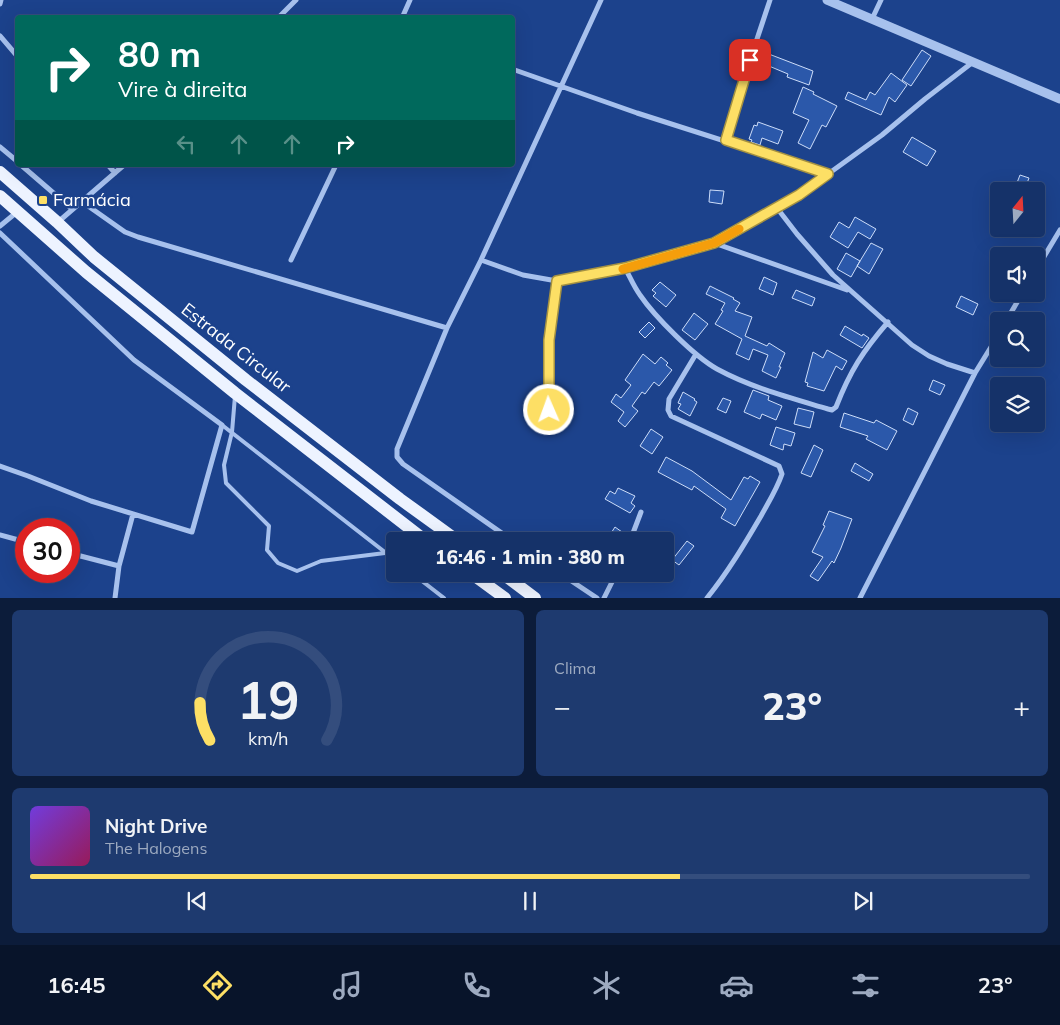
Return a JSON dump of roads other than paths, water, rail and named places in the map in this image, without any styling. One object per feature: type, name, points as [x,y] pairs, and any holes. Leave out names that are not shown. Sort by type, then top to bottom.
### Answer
[{"type":"main road","name":"Estrada Circular","points":[[0,172],[94,257],[246,380],[446,532]]},
{"type":"main road","name":"Estrada Circular","points":[[0,196],[86,272],[411,532]]},
{"type":"main road","points":[[483,582],[505,598]]},
{"type":"main road","points":[[514,582],[536,598]]},
{"type":"street","points":[[0,4],[2,0]]},
{"type":"street","points":[[281,15],[296,0]]},
{"type":"street","points":[[403,15],[410,0]]},
{"type":"street","points":[[500,532],[403,464],[397,457],[397,449],[447,328],[481,260],[601,0]]},
{"type":"street","points":[[726,140],[770,0]]},
{"type":"street","points":[[827,0],[1060,99]]},
{"type":"street","points":[[872,19],[881,0]]},
{"type":"street","points":[[0,36],[15,54]]},
{"type":"street","points":[[481,260],[523,275],[557,281],[625,268],[714,243],[799,195],[882,135],[974,62]]},
{"type":"street","points":[[515,70],[637,113],[828,174]]},
{"type":"street","points":[[0,147],[15,160]]},
{"type":"street","points":[[23,167],[72,209]]},
{"type":"street","points":[[110,167],[114,173]]},
{"type":"street","points":[[57,222],[122,167]]},
{"type":"street","points":[[291,260],[335,167]]},
{"type":"street","points":[[81,201],[125,232],[138,237],[447,328]]},
{"type":"street","points":[[777,208],[797,234],[850,292],[888,322],[912,345],[928,356],[976,373]]},
{"type":"street","points":[[0,226],[18,212]]},
{"type":"street","points":[[1045,255],[1060,230]]},
{"type":"street","points":[[0,233],[134,360],[222,425],[192,532],[91,501],[0,466]]},
{"type":"street","points":[[714,243],[850,292]]},
{"type":"street","points":[[625,268],[640,295],[661,320],[696,354],[715,368],[737,379],[781,396],[832,410],[836,407],[851,371],[888,322]]},
{"type":"street","points":[[549,410],[549,340],[557,281]]},
{"type":"street","points":[[860,598],[990,349]]},
{"type":"street","points":[[696,354],[669,399],[668,410],[672,416],[779,466],[782,474],[740,553],[707,598]]},
{"type":"street","points":[[633,532],[641,512]]},
{"type":"street","points":[[115,598],[119,566],[133,514]]},
{"type":"street","points":[[0,535],[15,539]]},
{"type":"street","points":[[80,556],[119,566]]},
{"type":"street","points":[[573,582],[597,598]]},
{"type":"street","points":[[604,598],[612,582]]},
{"type":"lane","points":[[235,393],[232,432],[224,465],[226,483],[268,526],[266,550],[278,563],[297,571],[321,561],[386,553]]},
{"type":"lane","points":[[222,425],[386,553]]},
{"type":"lane","points":[[423,582],[444,598]]},
{"type":"place","name":"Farmácia","points":[[43,200]]}]
